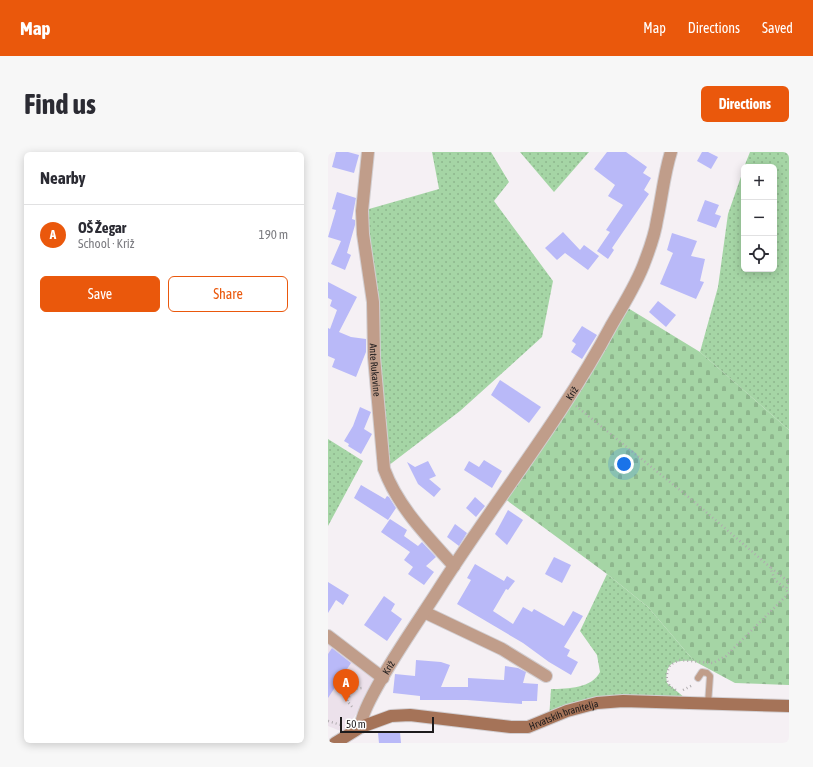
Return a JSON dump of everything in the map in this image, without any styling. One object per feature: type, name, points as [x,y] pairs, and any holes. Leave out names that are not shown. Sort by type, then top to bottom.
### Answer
[{"type":"street","name":"Ante Rukavine","points":[[368,152],[362,211],[363,234],[373,302],[374,357],[384,470],[390,485],[401,502],[421,529],[454,566]]},
{"type":"street","name":"Križ","points":[[361,727],[363,714],[378,675],[424,612],[568,399],[600,347],[645,263],[657,222],[667,165],[671,152]]},
{"type":"street","points":[[424,612],[502,649],[546,676]]},
{"type":"street","points":[[328,636],[378,675]]},
{"type":"street","name":"Hrvatskih branitelja","points":[[340,740],[361,727],[391,716],[410,715],[511,727],[528,727],[567,711],[597,703],[623,701],[789,706]]},
{"type":"lane","points":[[698,678],[702,672],[707,673],[710,676],[708,704]]},
{"type":"path","points":[[568,399],[691,499],[789,582],[786,589]]},
{"type":"path","points":[[698,678],[693,685],[681,690],[671,687],[667,683],[666,677],[670,666],[674,662],[680,660],[713,662],[726,656],[789,595],[786,589],[775,580],[770,567]]},
{"type":"path","points":[[337,685],[353,689],[362,688],[370,685],[378,675]]},
{"type":"path","points":[[353,689],[347,700],[352,707],[363,714]]},
{"type":"shaded area","points":[[328,638],[383,678],[343,732],[328,726]]},
{"type":"green space","points":[[432,152],[491,152],[509,182],[494,201],[553,281],[542,337],[460,411],[384,469],[362,211],[439,189]]},
{"type":"green space","points":[[520,152],[589,152],[554,192]]},
{"type":"green space","points":[[750,152],[789,152],[789,430],[700,352],[718,287],[728,214],[741,177],[741,272],[777,272],[777,164],[745,164]]},
{"type":"green space","points":[[623,305],[700,352],[789,430],[789,685],[735,683],[694,661],[648,607],[607,574],[501,496]]},
{"type":"green space","points":[[328,439],[363,461],[328,526]]},
{"type":"green space","points":[[607,574],[648,607],[694,661],[673,663],[667,670],[667,683],[691,703],[623,701],[549,719],[551,689],[572,688],[585,684],[596,677],[600,672],[597,655],[580,631]]},
{"type":"building","points":[[336,152],[348,152],[359,155],[354,173],[332,167]]},
{"type":"building","points":[[607,152],[626,152],[647,167],[643,173],[651,178],[644,190],[649,194],[612,248],[614,250],[608,259],[597,251],[610,232],[606,230],[623,205],[608,196],[615,185],[594,169]]},
{"type":"building","points":[[702,152],[708,152],[718,157],[711,169],[697,161]]},
{"type":"building","points":[[337,192],[356,198],[352,219],[355,220],[355,225],[347,253],[351,255],[345,270],[331,264],[341,241],[328,237],[336,210],[332,209]]},
{"type":"building","points":[[705,200],[719,205],[715,214],[721,216],[716,228],[697,221]]},
{"type":"building","points":[[563,232],[580,250],[584,245],[599,256],[588,270],[565,253],[557,260],[545,248]]},
{"type":"building","points":[[672,233],[697,241],[691,256],[705,259],[700,281],[704,282],[696,299],[660,284],[673,253],[667,250]]},
{"type":"building","points":[[328,282],[357,297],[339,332],[351,337],[366,339],[366,352],[356,377],[332,367],[335,359],[328,356],[328,328],[330,329],[337,310],[330,306],[332,300],[328,298]]},
{"type":"building","points":[[658,301],[676,315],[666,327],[649,312]]},
{"type":"building","points":[[582,326],[597,335],[582,359],[571,352],[576,344],[572,341]]},
{"type":"building","points":[[500,380],[541,407],[529,423],[491,395]]},
{"type":"building","points":[[360,407],[371,412],[364,429],[372,434],[361,454],[348,446],[349,444],[344,441],[353,426]]},
{"type":"building","points":[[484,460],[502,471],[492,488],[464,470],[469,461],[479,467]]},
{"type":"building","points":[[428,461],[436,476],[429,479],[441,489],[434,497],[418,484],[407,462],[415,467]]},
{"type":"building","points":[[361,485],[385,499],[387,496],[389,497],[396,508],[388,520],[354,498]]},
{"type":"building","points":[[475,497],[485,506],[476,517],[466,508]]},
{"type":"building","points":[[508,510],[523,520],[507,545],[495,534]]},
{"type":"building","points":[[390,519],[407,530],[404,536],[418,546],[422,542],[436,557],[426,566],[434,572],[424,585],[408,574],[413,567],[404,560],[410,552],[381,532]]},
{"type":"building","points":[[455,524],[467,533],[459,546],[447,537]]},
{"type":"building","points":[[554,557],[571,565],[562,583],[545,574]]},
{"type":"building","points":[[475,564],[504,581],[507,576],[515,581],[508,590],[506,589],[493,611],[513,624],[523,607],[532,612],[534,609],[564,626],[573,611],[583,616],[564,647],[570,650],[567,656],[578,662],[571,675],[549,662],[523,643],[457,604],[471,580],[467,578]]},
{"type":"building","points":[[328,582],[349,595],[343,605],[336,600],[328,613]]},
{"type":"building","points":[[384,596],[395,604],[391,611],[402,619],[387,641],[364,625]]},
{"type":"building","points":[[332,648],[351,663],[328,698],[328,654]]},
{"type":"building","points":[[416,660],[441,662],[450,665],[441,687],[468,687],[468,678],[504,680],[505,666],[518,668],[526,672],[523,683],[538,684],[537,701],[522,701],[522,704],[467,700],[420,700],[420,696],[393,693],[395,674],[415,676]]},
{"type":"building","points":[[400,732],[401,743],[379,743],[378,733]]},
{"type":"place","name":"OŠ Žegar","points":[[346,702]]}]
